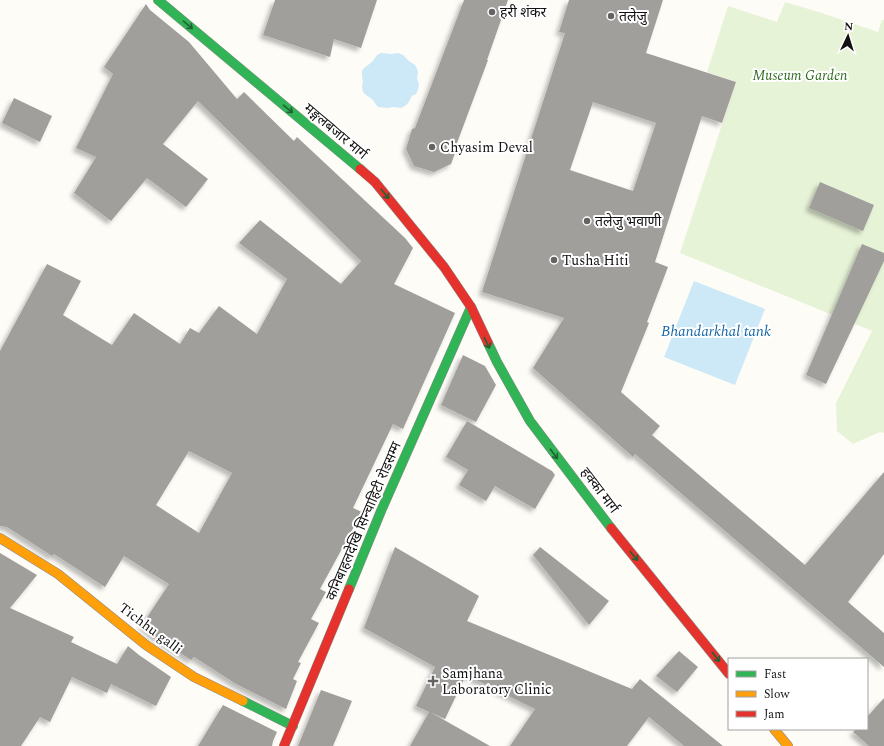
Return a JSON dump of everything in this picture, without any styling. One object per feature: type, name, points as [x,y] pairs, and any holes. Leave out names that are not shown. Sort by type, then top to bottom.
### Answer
[{"type":"main road","name":"मङ्गलबजार मार्ग","points":[[158,0],[375,182],[444,267],[470,308]]},
{"type":"main road","name":"हक्का मार्ग","points":[[470,308],[497,362],[530,421],[619,539],[728,673]]},
{"type":"main road","name":"कनिबाहलदेखि सिन्चाहिटी रोडसम्म","points":[[284,746],[381,511],[470,308]]},
{"type":"main road","name":"Tichhu galli","points":[[0,538],[58,574],[146,645],[194,677],[293,726]]},
{"type":"main road","points":[[775,730],[788,746]]},
{"type":"green space","name":"Museum Garden","points":[[785,2],[878,32],[882,20],[884,20],[884,433],[880,432],[853,444],[837,431],[836,403],[872,331],[680,253],[736,82],[707,72],[728,6],[777,22]]},
{"type":"water","points":[[381,53],[398,53],[403,55],[415,65],[417,69],[419,85],[418,90],[408,103],[401,108],[378,107],[372,99],[363,92],[362,71],[377,55]]},
{"type":"water","name":"Bhandarkhal tank","points":[[694,281],[765,309],[735,385],[664,357]]},
{"type":"building","points":[[275,0],[377,0],[361,48],[334,39],[330,57],[263,35]]},
{"type":"building","points":[[464,0],[508,0],[488,60],[457,143],[458,145],[451,164],[434,172],[414,166],[406,149],[412,129],[415,128]]},
{"type":"building","points":[[569,0],[663,0],[646,53],[736,82],[722,123],[702,116],[655,262],[668,267],[647,322],[649,323],[621,392],[660,426],[652,435],[805,565],[884,472],[884,554],[848,602],[884,633],[884,667],[635,454],[633,457],[533,368],[564,318],[482,292],[565,33],[559,32]],"holes":[[[593,102],[656,123],[633,191],[570,170]]]},
{"type":"building","points":[[146,4],[150,10],[189,42],[237,99],[244,92],[294,141],[297,137],[405,238],[413,248],[394,284],[455,313],[403,429],[393,424],[353,508],[362,512],[320,589],[326,592],[311,619],[319,623],[298,662],[301,663],[293,679],[297,681],[286,709],[236,684],[194,657],[191,660],[153,635],[142,625],[169,584],[124,556],[105,587],[54,554],[52,556],[7,527],[0,526],[0,351],[47,264],[81,281],[63,315],[112,345],[134,313],[180,344],[190,328],[199,333],[219,306],[257,334],[287,279],[239,243],[260,220],[341,284],[361,261],[198,101],[163,144],[208,179],[186,207],[147,178],[111,221],[74,193],[96,157],[76,148],[113,74],[104,67]],"holes":[[[189,451],[232,473],[199,533],[156,505]]]},
{"type":"building","points":[[14,98],[52,116],[40,142],[2,123]]},
{"type":"building","points":[[820,182],[874,205],[863,231],[809,208]]},
{"type":"building","points":[[862,244],[884,253],[884,261],[826,384],[806,375]]},
{"type":"building","points":[[463,355],[485,366],[496,385],[476,422],[441,405]]},
{"type":"building","points":[[467,421],[552,471],[555,475],[535,509],[495,486],[486,501],[459,485],[468,470],[446,457]]},
{"type":"building","points":[[395,547],[479,596],[467,621],[632,689],[640,679],[723,746],[684,746],[649,717],[627,746],[510,746],[535,709],[466,675],[445,719],[430,712],[490,746],[410,746],[429,712],[416,706],[435,667],[364,628]]},
{"type":"building","points":[[540,547],[609,601],[589,625],[533,555]]},
{"type":"building","points":[[0,553],[37,575],[10,608],[74,637],[71,642],[117,664],[128,646],[171,677],[156,706],[111,684],[107,693],[72,677],[50,722],[40,717],[21,746],[0,746]]},
{"type":"building","points":[[679,651],[698,667],[677,692],[656,676]]},
{"type":"building","points":[[321,690],[352,701],[333,746],[298,746]]},
{"type":"building","points":[[884,698],[884,746],[869,746],[853,732],[855,730],[868,730],[868,716]]},
{"type":"building","points":[[223,705],[277,732],[272,746],[198,746]]},
{"type":"traffic: fast","points":[[158,0],[360,169]]},
{"type":"traffic: fast","points":[[349,589],[381,511],[471,307]]},
{"type":"traffic: fast","points":[[488,343],[530,421],[611,528]]},
{"type":"traffic: fast","points":[[243,701],[293,726]]},
{"type":"traffic: slow","points":[[0,538],[58,574],[146,645],[194,677],[243,701]]},
{"type":"traffic: slow","points":[[775,730],[788,746]]},
{"type":"traffic: jam","points":[[360,169],[375,182],[444,267],[471,307],[488,343]]},
{"type":"traffic: jam","points":[[611,528],[728,673]]},
{"type":"traffic: jam","points":[[284,746],[349,589]]},
{"type":"place","name":"हरी शंकर","points":[[492,12]]},
{"type":"place","name":"तलेजु","points":[[611,16]]},
{"type":"place","name":"Chyasim Deval","points":[[432,147]]},
{"type":"place","name":"तलेजु भवाणी","points":[[587,221]]},
{"type":"place","name":"Tusha Hiti","points":[[554,260]]},
{"type":"place","name":"Samjhana Laboratory Clinic","points":[[433,681]]}]
